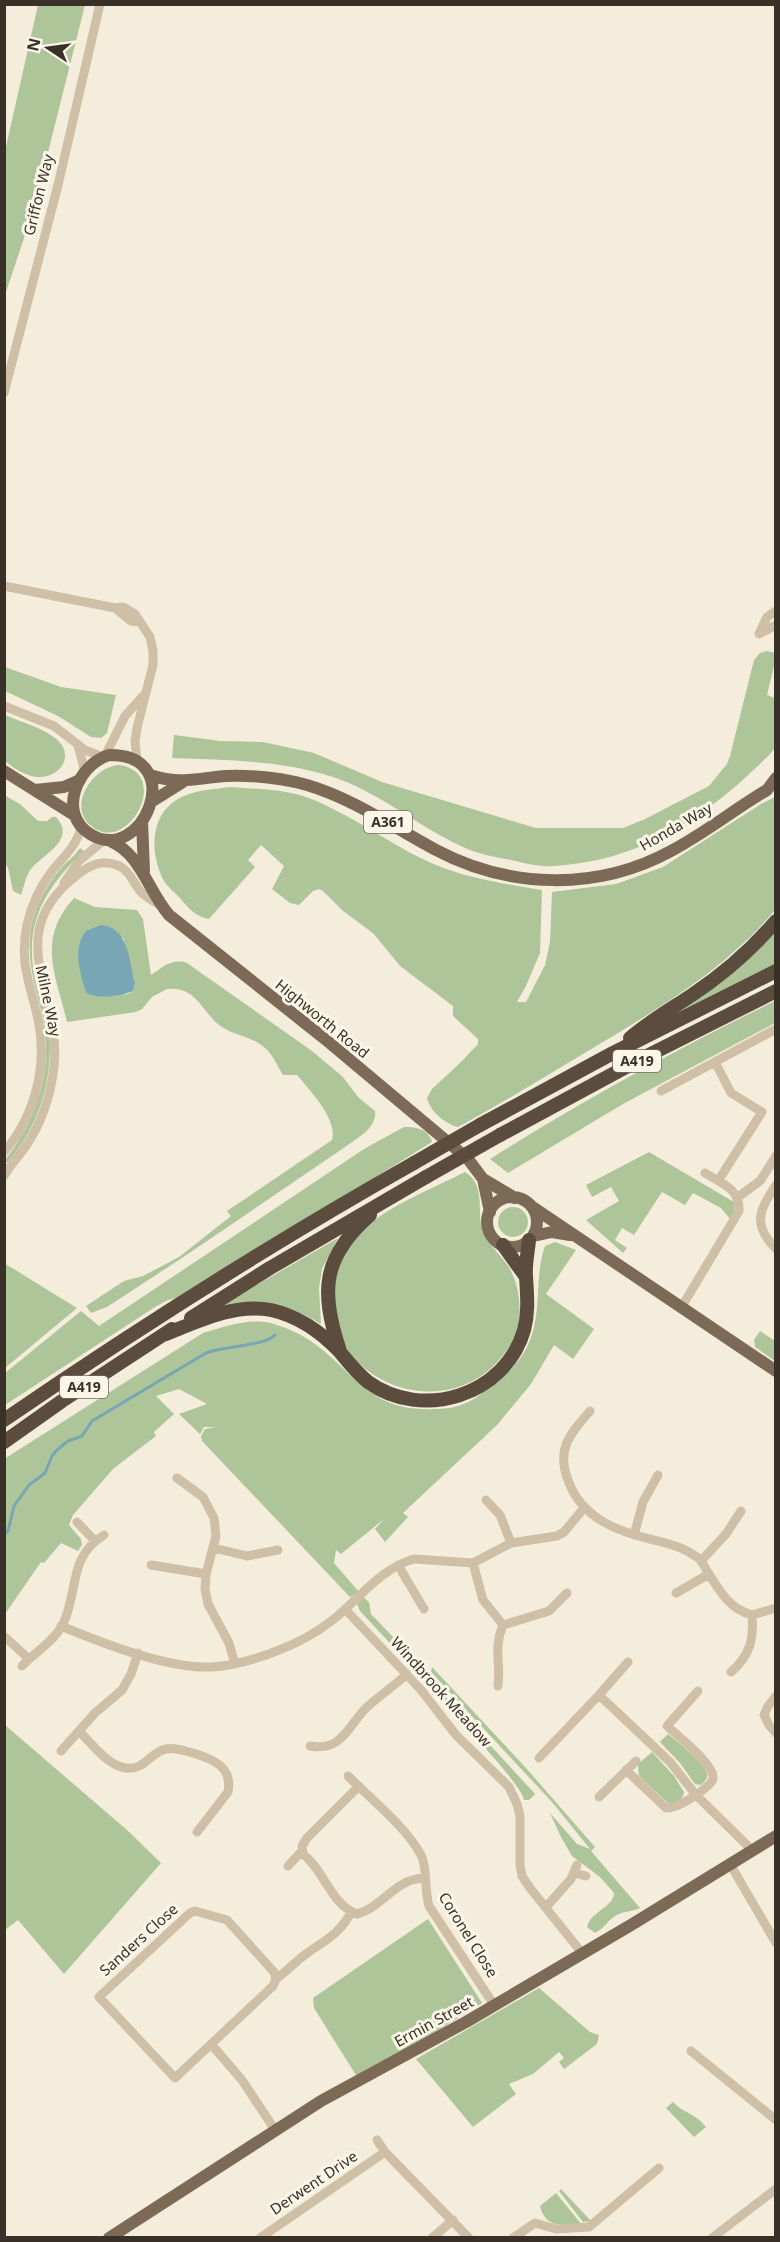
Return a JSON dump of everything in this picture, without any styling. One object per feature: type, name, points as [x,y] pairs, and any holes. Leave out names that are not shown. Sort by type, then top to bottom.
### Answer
[{"type":"highway","name":"A419","points":[[613,1053],[647,1024],[693,994],[734,963],[776,921]]},
{"type":"highway","name":"A419","points":[[4,1420],[157,1318],[414,1163],[613,1053],[776,971]]},
{"type":"highway","name":"A419","points":[[4,1442],[62,1401],[166,1334],[397,1192],[627,1066],[776,991]]},
{"type":"highway","name":"A419","points":[[340,1353],[327,1300],[327,1285],[332,1263],[340,1248],[358,1226],[397,1192]]},
{"type":"highway","name":"A419","points":[[166,1334],[224,1313],[246,1309],[266,1309],[286,1315],[320,1334],[360,1376],[392,1395],[414,1400],[434,1401],[467,1393],[495,1375],[518,1346],[527,1313],[526,1277],[531,1238]]},
{"type":"highway","points":[[503,1245],[526,1277]]},
{"type":"main road","points":[[4,771],[74,815],[91,835],[107,840],[125,837],[142,821],[153,794],[150,775],[137,761],[124,756],[104,756],[96,761],[83,776],[74,794],[74,815]]},
{"type":"main road","name":"Honda Way","points":[[150,775],[169,781],[184,782],[225,776],[255,776],[308,785],[351,801],[459,861],[508,875],[548,880],[598,877],[642,864],[678,846],[771,789],[776,778]]},
{"type":"main road","points":[[35,790],[64,786],[83,776]]},
{"type":"main road","name":"Honda Way","points":[[151,802],[184,782]]},
{"type":"main road","name":"Highworth Road","points":[[142,821],[141,842],[145,880]]},
{"type":"main road","name":"Highworth Road","points":[[107,840],[128,851],[162,906],[178,923],[325,1039],[468,1159],[483,1179],[515,1198]]},
{"type":"main road","name":"Highworth Road","points":[[483,1179],[490,1212]]},
{"type":"main road","points":[[575,1237],[552,1232],[531,1238],[520,1246],[503,1245],[489,1231],[490,1212],[500,1201],[515,1198],[524,1200],[575,1237],[776,1371]]},
{"type":"main road","points":[[531,1206],[537,1223],[531,1238]]},
{"type":"main road","name":"Ermin Street","points":[[109,2238],[331,2095],[494,2006],[776,1836]]},
{"type":"street","name":"Griffon Way","points":[[4,393],[58,185],[99,4]]},
{"type":"street","points":[[4,586],[115,608],[132,621],[139,622],[150,638],[154,657],[136,735],[137,761]]},
{"type":"street","points":[[776,611],[767,617],[757,637],[776,625]]},
{"type":"street","points":[[4,706],[54,726],[88,752],[104,756],[125,716],[144,695]]},
{"type":"street","points":[[78,745],[83,776]]},
{"type":"street","name":"Milne Way","points":[[4,1152],[13,1142],[27,1117],[36,1092],[41,1067],[40,1028],[27,980],[24,957],[29,915],[43,885],[73,847],[82,826]]},
{"type":"street","name":"Milne Way","points":[[4,1176],[33,1134],[44,1110],[51,1086],[54,1038],[51,1011],[38,965],[37,947],[40,930],[46,911],[79,861],[107,840]]},
{"type":"street","name":"Milne Way","points":[[63,885],[89,866],[103,862],[111,863],[123,868],[142,894],[162,906]]},
{"type":"street","points":[[661,1091],[776,1029]]},
{"type":"street","points":[[715,1062],[731,1093],[762,1112],[718,1181]]},
{"type":"street","points":[[738,1197],[760,1181],[776,1156]]},
{"type":"street","points":[[705,1173],[738,1197]]},
{"type":"street","points":[[776,1185],[761,1209],[760,1222],[764,1235],[776,1249]]},
{"type":"street","points":[[681,1308],[738,1214],[738,1197]]},
{"type":"street","points":[[590,1411],[570,1434],[564,1451],[567,1477],[574,1494],[584,1508],[604,1522],[634,1535],[675,1545],[701,1561],[727,1600],[738,1609],[752,1615],[776,1608]]},
{"type":"street","points":[[634,1535],[643,1502],[658,1475]]},
{"type":"street","points":[[177,1478],[203,1497],[212,1510],[216,1527],[205,1589],[208,1604],[229,1643],[235,1664]]},
{"type":"street","points":[[486,1500],[500,1515],[512,1544]]},
{"type":"street","points":[[62,1626],[171,1663],[199,1667],[235,1664],[260,1657],[316,1633],[398,1565],[414,1559],[473,1563],[512,1544],[557,1536],[564,1532],[584,1508]]},
{"type":"street","points":[[701,1561],[726,1534],[741,1510]]},
{"type":"street","points":[[77,1522],[94,1540]]},
{"type":"street","points":[[5,1637],[25,1662],[62,1626],[77,1568],[94,1540],[104,1535]]},
{"type":"street","points":[[214,1548],[247,1556],[278,1550]]},
{"type":"street","points":[[473,1563],[483,1600],[503,1625]]},
{"type":"street","points":[[152,1565],[206,1574]]},
{"type":"street","points":[[398,1565],[423,1609]]},
{"type":"street","points":[[676,1593],[709,1574]]},
{"type":"street","points":[[503,1625],[549,1611],[567,1593]]},
{"type":"street","name":"Windbrook Meadow","points":[[345,1609],[407,1674],[456,1735],[506,1783],[512,1792],[520,1816],[522,1875],[582,1953]]},
{"type":"street","points":[[731,1672],[744,1659],[751,1645],[752,1615]]},
{"type":"street","points":[[498,1686],[500,1669],[497,1641],[503,1625]]},
{"type":"street","points":[[61,1751],[95,1713],[122,1690],[132,1674],[138,1653]]},
{"type":"street","points":[[539,1758],[628,1662]]},
{"type":"street","points":[[310,1746],[328,1746],[345,1736],[364,1710],[407,1674]]},
{"type":"street","points":[[626,1770],[666,1808],[676,1807],[696,1796],[712,1781],[712,1772],[708,1765],[667,1726],[698,1691]]},
{"type":"street","points":[[599,1695],[670,1762],[696,1796],[753,1851]]},
{"type":"street","points":[[776,1696],[764,1715],[776,1733]]},
{"type":"street","points":[[79,1731],[113,1763],[124,1768],[141,1766],[162,1750],[173,1748],[207,1757],[221,1765],[227,1774],[228,1792],[197,1832]]},
{"type":"street","points":[[598,1797],[636,1761]]},
{"type":"street","name":"Coronel Close","points":[[348,1776],[393,1819],[421,1854],[429,1906],[494,2006]]},
{"type":"street","points":[[288,1866],[302,1851],[307,1838],[359,1786]]},
{"type":"street","points":[[302,1851],[313,1862],[334,1895],[351,1912],[357,1914],[362,1913],[405,1882],[424,1878]]},
{"type":"street","points":[[730,1864],[776,1943]]},
{"type":"street","points":[[546,1907],[575,1869],[586,1876]]},
{"type":"street","name":"Sanders Close","points":[[195,1911],[226,1920],[274,1972],[276,1978],[273,1986],[175,2078],[99,1997],[190,1913],[195,1911]]},
{"type":"street","points":[[276,1978],[338,1932],[351,1912]]},
{"type":"street","points":[[211,2044],[242,2080],[275,2130]]},
{"type":"street","points":[[691,2051],[776,2120]]},
{"type":"street","points":[[377,2140],[469,2238]]},
{"type":"street","name":"Derwent Drive","points":[[260,2238],[386,2152]]},
{"type":"street","points":[[513,2238],[535,2223],[555,2233],[589,2227],[659,2168]]},
{"type":"street","points":[[712,2238],[775,2190]]},
{"type":"street","points":[[432,2238],[453,2220]]},
{"type":"green space","points":[[38,5],[85,5],[34,208],[5,295],[5,151]]},
{"type":"green space","points":[[767,651],[775,653],[767,695],[775,698],[775,747],[772,752],[732,789],[688,822],[640,847],[587,862],[542,866],[474,852],[446,839],[365,790],[348,782],[311,771],[251,762],[172,758],[174,735],[221,741],[263,742],[314,753],[382,782],[536,828],[623,828],[709,786],[727,764],[754,660],[760,653]]},
{"type":"green space","points":[[5,667],[61,687],[116,695],[107,733],[101,738],[91,737],[58,716],[5,691]]},
{"type":"green space","points":[[5,715],[49,734],[61,744],[65,758],[59,769],[53,774],[38,777],[20,772],[5,761]]},
{"type":"green space","points":[[119,765],[135,771],[143,782],[143,796],[139,810],[129,823],[117,831],[104,832],[90,825],[84,817],[81,807],[82,797],[86,788],[101,772]]},
{"type":"green space","points":[[230,787],[297,794],[339,812],[436,865],[475,877],[542,890],[540,953],[517,1002],[526,1002],[545,965],[550,942],[552,892],[616,884],[663,867],[775,797],[775,910],[735,951],[666,1003],[458,1127],[439,1116],[431,1108],[427,1098],[432,1089],[478,1044],[478,1039],[453,1016],[453,1006],[400,966],[374,934],[342,910],[323,891],[319,889],[313,891],[299,905],[290,903],[272,889],[284,866],[261,845],[248,860],[255,867],[209,919],[193,912],[164,881],[157,862],[154,840],[159,820],[165,811],[172,803],[185,795]]},
{"type":"green space","points":[[4,795],[20,804],[38,821],[47,821],[56,817],[63,833],[56,846],[31,869],[21,895],[13,891],[5,863]]},
{"type":"green space","points":[[80,848],[84,851],[58,879],[48,894],[35,925],[32,961],[49,1030],[49,1066],[36,1118],[28,1134],[7,1163],[5,1160],[17,1144],[34,1110],[40,1092],[46,1054],[42,1014],[32,972],[31,929],[38,904],[51,882]]},
{"type":"green space","points":[[74,898],[95,907],[137,910],[143,919],[151,975],[172,962],[187,963],[312,1051],[343,1077],[358,1097],[375,1111],[370,1127],[357,1139],[182,1258],[107,1307],[91,1313],[86,1306],[124,1281],[143,1276],[179,1257],[231,1216],[227,1211],[332,1140],[333,1132],[322,1106],[297,1075],[283,1075],[261,1044],[222,1027],[193,996],[186,992],[167,989],[152,997],[142,1009],[136,1012],[67,1022],[52,958],[55,928],[62,913]],"holes":[[[123,937],[135,983],[133,991],[128,994],[94,996]]]},
{"type":"green space","points":[[775,928],[775,966],[672,1016]]},
{"type":"green space","points":[[775,1001],[775,1023],[623,1104],[508,1173],[490,1159],[630,1076]]},
{"type":"green space","points":[[404,1127],[417,1128],[425,1132],[432,1142],[183,1297],[168,1300],[155,1307],[5,1405],[5,1373],[81,1311],[99,1326],[364,1149]]},
{"type":"green space","points":[[649,1152],[734,1202],[734,1214],[731,1220],[721,1208],[693,1193],[685,1205],[662,1192],[634,1235],[622,1228],[615,1240],[627,1248],[623,1253],[586,1220],[619,1201],[611,1187],[592,1197],[586,1185]]},
{"type":"green space","points":[[465,1172],[476,1184],[484,1235],[508,1266],[515,1280],[520,1308],[514,1336],[510,1345],[485,1373],[455,1388],[422,1391],[390,1384],[363,1367],[343,1342],[333,1310],[339,1267],[354,1240],[372,1222],[397,1206]]},
{"type":"green space","points":[[513,1207],[524,1211],[528,1222],[524,1233],[513,1237],[502,1233],[498,1222],[502,1211]]},
{"type":"green space","points":[[338,1238],[322,1269],[319,1288],[321,1324],[285,1307],[273,1304],[249,1303],[222,1307],[222,1305]]},
{"type":"green space","points":[[555,1242],[576,1250],[546,1294],[594,1329],[573,1359],[554,1345],[531,1384],[497,1425],[403,1513],[408,1517],[385,1542],[375,1529],[384,1519],[341,1554],[336,1550],[334,1563],[359,1592],[350,1597],[202,1441],[201,1436],[205,1429],[216,1427],[204,1427],[200,1434],[179,1414],[207,1404],[179,1389],[156,1396],[174,1414],[154,1432],[156,1436],[113,1469],[73,1515],[69,1525],[81,1539],[82,1545],[78,1551],[61,1543],[44,1563],[41,1562],[5,1614],[4,1459],[203,1333],[247,1322],[274,1324],[300,1335],[330,1356],[367,1390],[395,1405],[435,1409],[465,1404],[506,1374],[526,1349],[535,1323],[541,1259],[545,1246]]},
{"type":"green space","points":[[4,1263],[77,1308],[5,1368],[4,1368]]},
{"type":"green space","points":[[760,1331],[775,1341],[775,1361],[755,1347],[754,1340]]},
{"type":"green space","points":[[363,1597],[369,1602],[371,1614],[417,1662],[415,1670],[360,1611],[357,1604]]},
{"type":"green space","points":[[432,1667],[526,1768],[595,1847],[591,1851],[640,1908],[618,1914],[595,1933],[587,1927],[593,1917],[610,1902],[614,1893],[600,1877],[572,1856],[550,1813],[577,1844],[590,1849],[552,1802],[431,1672]]},
{"type":"green space","points":[[427,1676],[535,1794],[529,1800],[524,1800],[510,1777],[427,1685],[425,1678]]},
{"type":"green space","points":[[5,1725],[127,1830],[161,1863],[64,1974],[18,1920],[5,1930]]},
{"type":"green space","points":[[668,1734],[690,1752],[705,1769],[707,1777],[701,1785],[695,1784],[680,1763],[660,1742]]},
{"type":"green space","points":[[652,1752],[674,1776],[684,1792],[679,1800],[669,1804],[639,1776],[638,1764]]},
{"type":"green space","points":[[428,1919],[482,2003],[359,2080],[314,2008],[313,1998]]},
{"type":"green space","points":[[539,1988],[590,2032],[599,2035],[597,2044],[564,2069],[559,2062],[564,2058],[559,2052],[533,2074],[509,2084],[516,2094],[473,2127],[416,2059]]},
{"type":"green space","points":[[673,2102],[706,2127],[694,2137],[666,2108]]},
{"type":"green space","points":[[561,2189],[591,2221],[583,2222],[559,2191]]},
{"type":"green space","points":[[556,2193],[582,2225],[555,2224],[546,2218],[540,2206]]},
{"type":"water","points":[[101,925],[117,932],[126,947],[135,983],[133,991],[109,996],[95,996],[86,992],[78,961],[79,945],[86,931]]},
{"type":"waterway","points":[[4,1534],[8,1531],[14,1506],[29,1485],[45,1473],[57,1450],[68,1441],[82,1436],[92,1421],[206,1353],[253,1344],[270,1339],[275,1335]]}]
